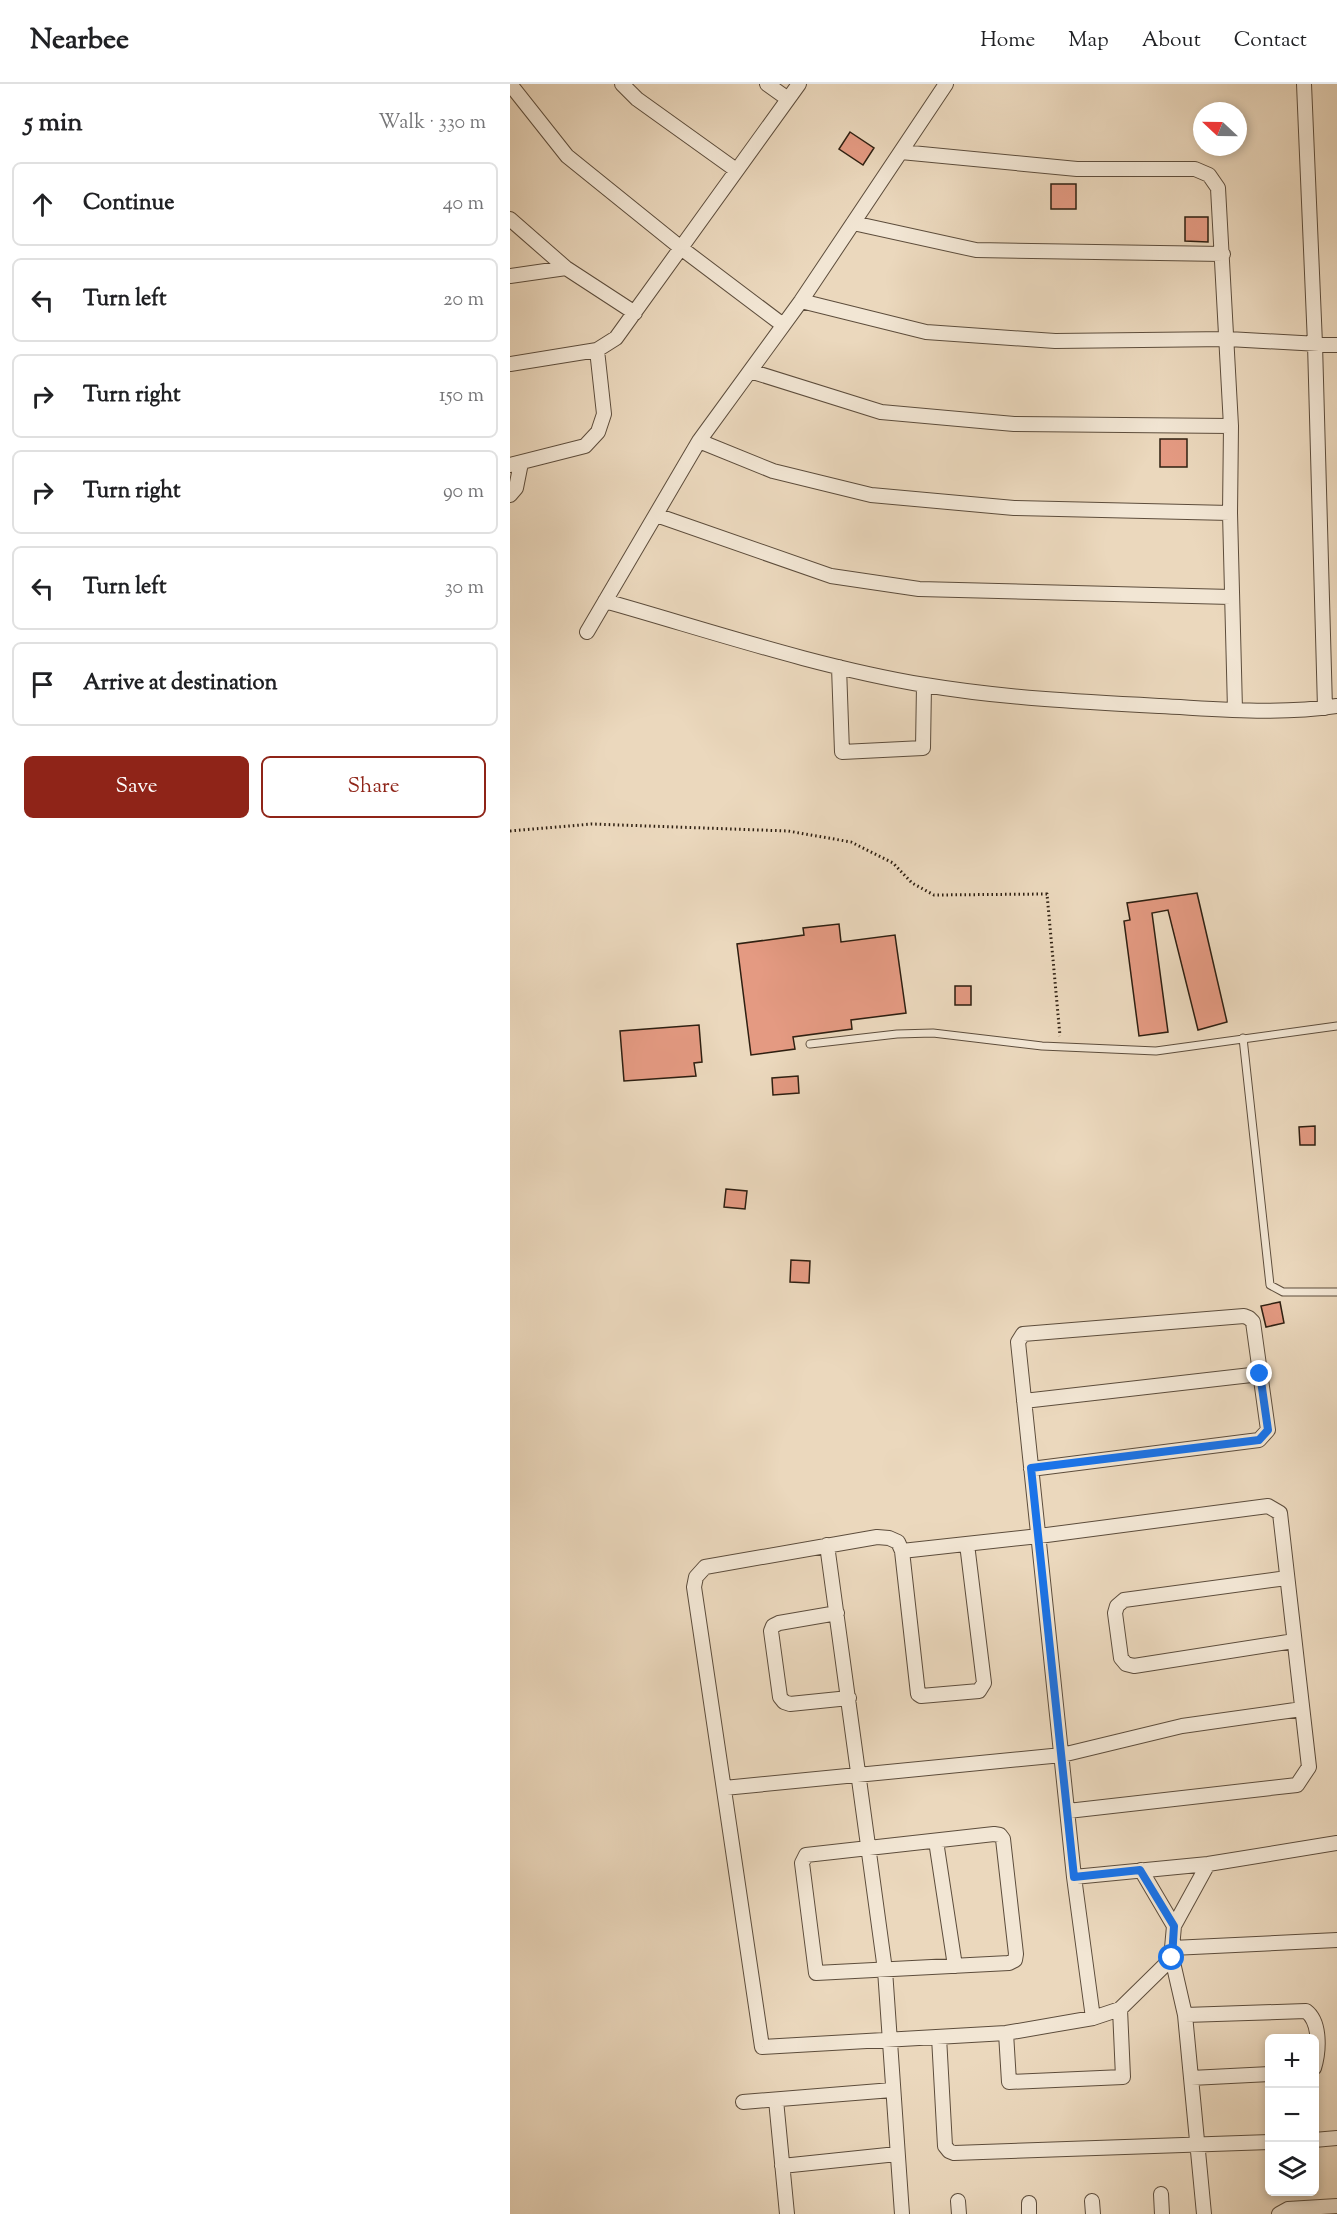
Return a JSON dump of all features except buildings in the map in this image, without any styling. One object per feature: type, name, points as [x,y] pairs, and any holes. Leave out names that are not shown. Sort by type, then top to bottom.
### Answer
[{"type":"street","points":[[510,84],[567,156],[783,326]]},
{"type":"street","points":[[622,84],[637,99],[736,170]]},
{"type":"street","points":[[767,84],[788,99]]},
{"type":"street","points":[[510,364],[597,350],[616,338],[799,84]]},
{"type":"street","points":[[587,632],[699,441],[801,301],[946,84]]},
{"type":"street","points":[[605,601],[839,667],[924,685],[1046,700],[1235,710],[1288,711],[1331,707],[1304,84]]},
{"type":"street","points":[[901,152],[1077,169],[1195,169],[1209,175],[1218,188],[1231,426],[1231,597],[1235,710]]},
{"type":"street","points":[[510,219],[566,268],[635,313]]},
{"type":"street","points":[[853,223],[976,250],[1223,254]]},
{"type":"street","points":[[510,276],[566,268]]},
{"type":"street","points":[[801,301],[926,332],[1055,341],[1228,339],[1337,345]]},
{"type":"street","points":[[510,495],[516,488],[515,464],[585,446],[598,432],[604,414],[597,350]]},
{"type":"street","points":[[750,371],[881,412],[1014,424],[1231,426]]},
{"type":"street","points":[[699,441],[773,471],[871,495],[1014,508],[1230,513]]},
{"type":"street","points":[[656,515],[831,576],[920,589],[1231,597]]},
{"type":"street","points":[[839,667],[842,752],[923,748],[924,685]]},
{"type":"street","points":[[1031,1468],[1259,1440],[1268,1430],[1252,1322],[1244,1316],[1023,1334],[1018,1342],[1038,1536],[1068,1811],[1074,1877],[1093,2018]]},
{"type":"street","points":[[1024,1401],[1260,1374]]},
{"type":"street","points":[[902,1551],[1268,1506],[1280,1513],[1309,1767],[1297,1785],[1068,1811]]},
{"type":"street","points":[[967,1544],[984,1683],[979,1690],[921,1696],[918,1694],[902,1551],[898,1542],[889,1538],[827,1545],[705,1567],[696,1577],[694,1587],[762,2047],[1006,2033],[1093,2018],[1120,2010],[1172,1953],[1337,1940]]},
{"type":"street","points":[[827,1545],[885,1970],[888,2041],[902,2214]]},
{"type":"street","points":[[1287,1578],[1124,1600],[1117,1606],[1115,1613],[1121,1658],[1126,1664],[1134,1666],[1294,1641]]},
{"type":"street","points":[[837,1613],[773,1626],[771,1631],[780,1697],[784,1702],[790,1704],[849,1698]]},
{"type":"street","points":[[724,1788],[1062,1755],[1182,1726],[1302,1709]]},
{"type":"street","points":[[999,1835],[1003,1839],[1015,1960],[1009,1963],[816,1973],[803,1858],[806,1855],[868,1848],[999,1835]]},
{"type":"street","points":[[936,1841],[955,1966]]},
{"type":"street","points":[[1074,1877],[1208,1864],[1337,1843]]},
{"type":"street","points":[[1204,2214],[1185,2015],[1172,1953],[1174,1926],[1208,1864]]},
{"type":"street","points":[[1140,1870],[1174,1926]]},
{"type":"street","points":[[1006,2033],[1009,2082],[1123,2077],[1120,2010]]},
{"type":"street","points":[[1185,2015],[1306,2011],[1313,2016],[1316,2034]]},
{"type":"street","points":[[939,2037],[945,2146],[954,2153],[1265,2142]]},
{"type":"street","points":[[1191,2078],[1265,2074]]},
{"type":"street","points":[[743,2102],[892,2090]]},
{"type":"street","points":[[776,2100],[787,2214]]},
{"type":"street","points":[[1319,2139],[1337,2139]]},
{"type":"street","points":[[782,2166],[897,2154]]},
{"type":"street","points":[[1161,2194],[1162,2214]]},
{"type":"street","points":[[1280,2214],[1288,2208],[1337,2206]]},
{"type":"lane","points":[[810,1044],[897,1034],[933,1033],[1061,1047],[1156,1051],[1337,1026]]},
{"type":"lane","points":[[1243,1038],[1270,1285],[1283,1292],[1337,1292]]},
{"type":"path","points":[[510,831],[592,825],[788,831],[852,842],[892,862],[912,883],[934,895],[1047,894],[1061,1047]]},
{"type":"route","points":[[1172,1958],[1174,1926],[1140,1870],[1074,1877],[1031,1468],[1259,1440],[1268,1430],[1260,1374]]}]
